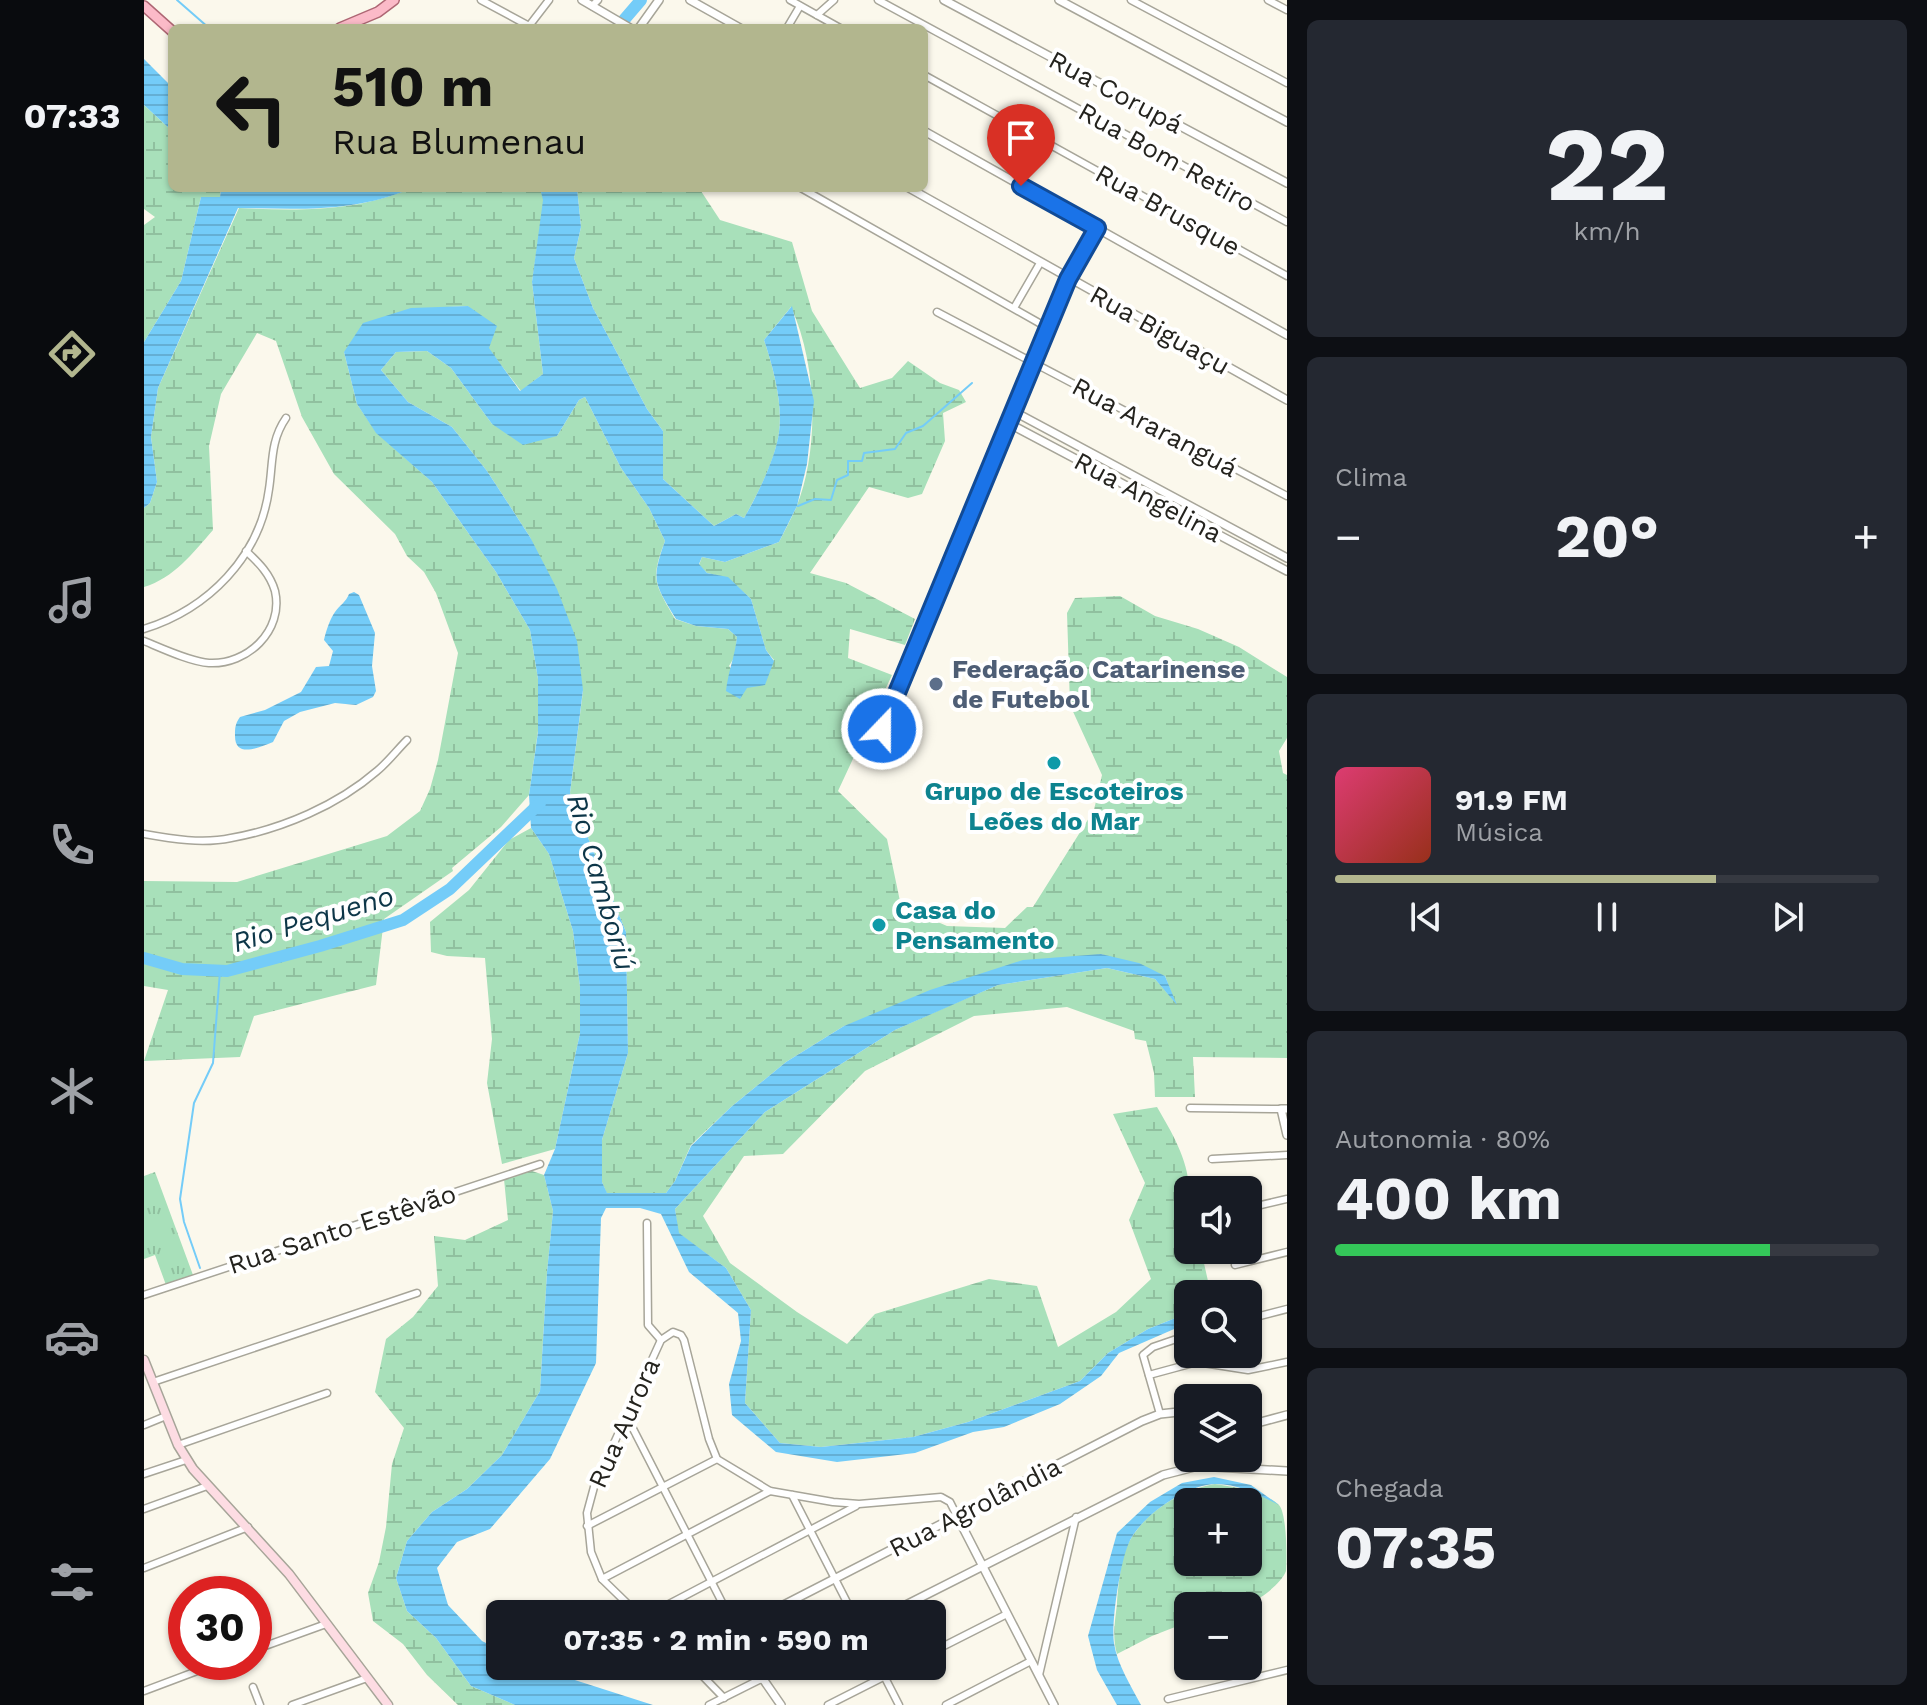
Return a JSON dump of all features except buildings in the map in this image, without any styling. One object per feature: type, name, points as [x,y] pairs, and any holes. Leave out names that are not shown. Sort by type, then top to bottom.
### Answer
[{"type":"main road","points":[[350,24],[378,12],[394,0]]},
{"type":"main road","points":[[144,6],[168,27]]},
{"type":"main road","points":[[144,1362],[186,1460],[289,1574],[388,1705]]},
{"type":"street","points":[[481,0],[525,24]]},
{"type":"street","points":[[531,24],[549,0]]},
{"type":"street","points":[[582,0],[595,3],[624,24]]},
{"type":"street","points":[[642,24],[659,0]]},
{"type":"street","points":[[690,0],[733,24]]},
{"type":"street","points":[[790,0],[833,24]]},
{"type":"street","points":[[817,15],[834,0]]},
{"type":"street","name":"Rua Bom Retiro","points":[[878,0],[922,24]]},
{"type":"street","name":"Rua Corupá","points":[[944,0],[1287,183]]},
{"type":"street","points":[[1059,0],[1287,122]]},
{"type":"street","points":[[1131,0],[1287,83]]},
{"type":"street","points":[[1268,0],[1287,10]]},
{"type":"street","points":[[789,24],[800,6]]},
{"type":"street","name":"Rua Bom Retiro","points":[[928,27],[1287,222]]},
{"type":"street","name":"Rua Brusque","points":[[928,77],[1287,276]]},
{"type":"street","points":[[928,133],[1287,335]]},
{"type":"street","points":[[808,192],[1048,328]]},
{"type":"street","name":"Rua Biguaçu","points":[[916,192],[1287,400]]},
{"type":"street","points":[[882,729],[1068,279],[1097,228]]},
{"type":"street","points":[[1014,308],[1040,263]]},
{"type":"street","name":"Rua Araranguá","points":[[937,312],[1287,496]]},
{"type":"street","name":"Rua Angelina","points":[[1013,411],[1286,558]]},
{"type":"street","points":[[144,629],[164,623],[197,606],[222,584],[246,551],[265,517],[273,446],[286,418]]},
{"type":"street","name":"Rua Angelina","points":[[1008,423],[1283,569]]},
{"type":"street","points":[[144,641],[208,663],[236,660],[247,655],[266,636],[276,615],[275,592],[265,570],[246,551]]},
{"type":"street","points":[[1283,569],[1286,558]]},
{"type":"street","points":[[144,834],[184,839],[230,839],[291,821],[350,790],[377,771],[407,740]]},
{"type":"street","points":[[1190,1108],[1284,1109],[1287,1135]]},
{"type":"street","points":[[1212,1159],[1287,1155]]},
{"type":"street","name":"Rua Santo Estêvão","points":[[144,1295],[540,1164]]},
{"type":"street","points":[[1262,1205],[1287,1199]]},
{"type":"street","points":[[647,1223],[648,1325],[661,1340]]},
{"type":"street","points":[[1235,1265],[1287,1252]]},
{"type":"street","points":[[153,1382],[417,1293]]},
{"type":"street","points":[[1262,1315],[1287,1309]]},
{"type":"street","name":"Rua Aurora","points":[[624,1600],[602,1579],[591,1552],[587,1513],[594,1487],[661,1340],[673,1332],[684,1340],[717,1459]]},
{"type":"street","points":[[1160,1414],[1143,1355],[1153,1347],[1174,1340]]},
{"type":"street","points":[[1149,1375],[1197,1362],[1248,1370],[1287,1362]]},
{"type":"street","points":[[178,1445],[327,1393]]},
{"type":"street","name":"Rua Agrolândia","points":[[794,1600],[1160,1414],[1174,1412]]},
{"type":"street","points":[[1262,1419],[1287,1415]]},
{"type":"street","points":[[144,1425],[166,1416]]},
{"type":"street","points":[[627,1417],[721,1600]]},
{"type":"street","points":[[587,1526],[717,1459],[770,1491],[792,1495],[859,1504],[941,1497],[950,1502],[1054,1705]]},
{"type":"street","points":[[144,1474],[186,1460]]},
{"type":"street","points":[[916,1600],[1163,1475],[1189,1467],[1287,1471]]},
{"type":"street","points":[[144,1509],[207,1486]]},
{"type":"street","points":[[602,1579],[770,1491]]},
{"type":"street","points":[[792,1495],[846,1600]]},
{"type":"street","points":[[677,1600],[859,1504]]},
{"type":"street","points":[[1039,1675],[1076,1517]]},
{"type":"street","points":[[144,1568],[248,1527]]},
{"type":"street","points":[[946,1645],[1007,1614]]},
{"type":"street","points":[[272,1644],[326,1624]]},
{"type":"street","points":[[946,1705],[1031,1661]]},
{"type":"street","points":[[1168,1699],[1287,1670]]},
{"type":"street","points":[[292,1705],[367,1678]]},
{"type":"street","points":[[144,1691],[173,1680]]},
{"type":"street","points":[[707,1680],[724,1698]]},
{"type":"street","points":[[709,1705],[759,1680]]},
{"type":"street","points":[[762,1680],[781,1705]]},
{"type":"street","points":[[828,1705],[877,1680]]},
{"type":"street","points":[[887,1680],[899,1705]]},
{"type":"street","points":[[253,1687],[260,1705]]},
{"type":"green space","points":[[144,105],[168,127],[168,192],[221,192],[220,197],[201,197],[181,281],[144,342],[144,225],[155,217],[144,209]]},
{"type":"green space","points":[[402,192],[541,192],[544,200],[532,282],[543,374],[521,391],[488,348],[468,306],[448,307],[344,352],[357,404],[376,432],[432,482],[496,572],[530,630],[538,679],[538,731],[529,795],[501,827],[452,868],[453,871],[384,919],[376,985],[254,1016],[240,1057],[144,1061],[168,990],[144,986],[144,881],[237,882],[387,836],[420,811],[430,789],[458,653],[436,593],[424,572],[407,556],[395,534],[334,474],[302,417],[276,341],[257,333],[221,394],[209,446],[213,530],[174,571],[144,587],[144,508],[150,503],[157,482],[151,437],[158,388],[239,208],[327,208]]},
{"type":"green space","points":[[577,192],[702,192],[720,220],[792,242],[812,311],[860,388],[892,378],[908,361],[940,383],[959,390],[966,402],[943,413],[945,441],[922,494],[908,498],[869,487],[810,573],[846,583],[915,619],[905,645],[850,629],[848,658],[892,675],[838,791],[887,839],[901,906],[947,926],[1005,928],[1027,907],[1033,907],[1094,810],[1102,775],[1070,705],[1067,613],[1075,598],[1120,596],[1155,616],[1198,629],[1239,647],[1287,677],[1287,738],[1279,751],[1283,773],[1287,775],[1287,1058],[1193,1057],[1195,1097],[1155,1097],[1154,1073],[1146,1041],[1135,1039],[1134,1031],[1067,1007],[974,1016],[865,1071],[783,1154],[744,1156],[703,1216],[730,1263],[847,1344],[875,1314],[989,1279],[1037,1286],[1058,1347],[1116,1312],[1151,1279],[1129,1220],[1145,1183],[1113,1114],[1157,1107],[1178,1146],[1188,1176],[1174,1176],[1174,1264],[1204,1264],[1208,1280],[1174,1280],[1174,1319],[1148,1329],[1108,1353],[1080,1381],[968,1422],[913,1437],[821,1447],[780,1443],[745,1403],[751,1310],[726,1268],[678,1233],[675,1209],[765,1112],[895,1030],[998,985],[1107,968],[1155,979],[1175,1002],[1165,976],[1101,954],[844,1026],[786,1062],[731,1107],[691,1145],[675,1181],[666,1193],[607,1194],[602,1182],[602,1140],[628,1053],[626,932],[570,793],[583,691],[530,537],[487,471],[452,427],[408,402],[381,370],[396,352],[427,351],[451,368],[492,424],[557,436],[579,400],[585,397],[621,468],[649,508],[665,541],[656,574],[668,607],[675,619],[696,626],[728,629],[737,637],[735,656],[729,666],[747,688],[774,660],[766,650],[751,599],[728,578],[707,573],[699,565],[702,557],[725,562],[779,542],[804,485],[812,433],[812,406],[806,354],[791,307],[764,340],[780,409],[774,453],[744,518],[736,514],[714,526],[663,479],[663,431],[647,409],[593,308],[574,258],[581,227]]},
{"type":"green space","points":[[531,828],[549,854],[573,931],[580,987],[580,1033],[555,1149],[502,1164],[487,1083],[492,1039],[485,958],[431,952],[430,922],[469,890],[509,840]]},
{"type":"green space","points":[[532,1171],[544,1175],[553,1211],[540,1391],[502,1455],[467,1489],[432,1512],[407,1541],[396,1578],[407,1611],[436,1638],[471,1686],[515,1705],[458,1705],[427,1675],[403,1644],[373,1621],[368,1593],[379,1562],[392,1464],[404,1428],[375,1392],[386,1339],[413,1317],[438,1286],[434,1236],[465,1240],[508,1220],[504,1179]]},
{"type":"green space","points":[[155,1172],[193,1275],[166,1285],[155,1255],[144,1259],[144,1176]]},
{"type":"green space","points":[[1215,1484],[1240,1488],[1199,1488]]},
{"type":"green space","points":[[1262,1495],[1273,1500],[1282,1510],[1286,1571],[1279,1582],[1262,1596],[1262,1592],[1174,1592],[1174,1627],[1117,1654],[1114,1629],[1126,1548],[1145,1521],[1174,1499],[1174,1576],[1262,1576]]},
{"type":"water","points":[[144,59],[168,83],[168,127],[144,105]]},
{"type":"water","points":[[221,192],[401,192],[348,206],[238,208],[158,388],[151,437],[157,482],[150,503],[144,508],[144,342],[181,281],[201,197],[220,197]]},
{"type":"water","name":"Rio Camboriú","points":[[541,192],[577,192],[581,227],[574,258],[593,308],[647,409],[663,431],[663,479],[714,526],[736,514],[744,518],[770,464],[779,432],[780,409],[764,340],[792,306],[814,401],[807,464],[797,506],[779,542],[725,562],[702,557],[699,564],[707,573],[728,577],[751,599],[766,650],[774,661],[765,685],[747,688],[740,699],[726,691],[737,637],[728,629],[696,626],[676,619],[657,581],[665,541],[649,508],[621,468],[585,397],[579,400],[557,436],[523,445],[492,424],[451,368],[427,351],[396,352],[381,370],[408,402],[452,427],[487,471],[530,537],[557,589],[577,641],[583,690],[570,793],[626,932],[628,1053],[602,1140],[602,1182],[607,1193],[666,1193],[691,1146],[731,1107],[786,1062],[844,1026],[930,990],[1023,960],[1101,954],[1139,963],[1165,976],[1177,1005],[1155,979],[1107,968],[998,985],[895,1030],[765,1112],[675,1209],[679,1233],[726,1268],[751,1310],[745,1403],[780,1443],[821,1447],[913,1437],[968,1422],[1080,1381],[1108,1353],[1148,1329],[1174,1319],[1174,1329],[1119,1353],[1101,1376],[1060,1404],[1004,1427],[973,1432],[915,1453],[837,1462],[776,1452],[732,1415],[729,1384],[741,1341],[738,1313],[689,1272],[661,1214],[640,1208],[606,1208],[601,1218],[596,1363],[550,1459],[490,1529],[457,1542],[437,1568],[448,1605],[486,1643],[486,1680],[575,1680],[653,1705],[515,1705],[471,1686],[436,1638],[407,1611],[396,1578],[407,1541],[432,1512],[467,1489],[502,1455],[540,1391],[553,1211],[544,1175],[555,1149],[580,1033],[580,987],[573,931],[549,854],[531,828],[529,795],[538,732],[538,679],[530,630],[496,572],[432,482],[376,433],[357,404],[344,352],[363,323],[411,308],[468,306],[497,326],[489,348],[520,391],[543,374],[532,282],[543,200]]},
{"type":"water","points":[[354,592],[359,595],[375,633],[372,666],[376,691],[373,697],[356,705],[335,703],[300,712],[284,721],[273,742],[249,750],[239,747],[235,731],[240,717],[265,710],[301,692],[316,667],[329,666],[333,651],[324,640],[327,629],[335,612]]},
{"type":"water","points":[[1214,1477],[1255,1488],[1216,1484],[1174,1488],[1174,1498],[1152,1514],[1133,1535],[1125,1554],[1113,1634],[1118,1659],[1141,1705],[1117,1705],[1097,1670],[1088,1636],[1117,1533],[1150,1502],[1182,1483]]},
{"type":"waterway","points":[[177,0],[204,24]]},
{"type":"waterway","points":[[620,24],[641,0]]},
{"type":"waterway","points":[[798,506],[815,499],[831,500],[837,480],[848,475],[848,461],[862,461],[864,453],[895,449],[906,433],[923,426],[972,383]]},
{"type":"waterway","name":"Rio Pequeno","points":[[144,958],[182,969],[227,971],[403,920],[450,889],[540,803]]},
{"type":"waterway","points":[[200,1268],[184,1222],[180,1199],[194,1103],[213,1063],[220,971]]},
{"type":"place","name":"Federação Catarinense de Futebol","points":[[936,684]]},
{"type":"place","name":"Grupo de Escoteiros Leões do Mar","points":[[1054,763]]},
{"type":"place","name":"Casa do Pensamento","points":[[879,925]]},
{"type":"route","points":[[882,729],[1068,279],[1097,228],[1021,186]]}]
